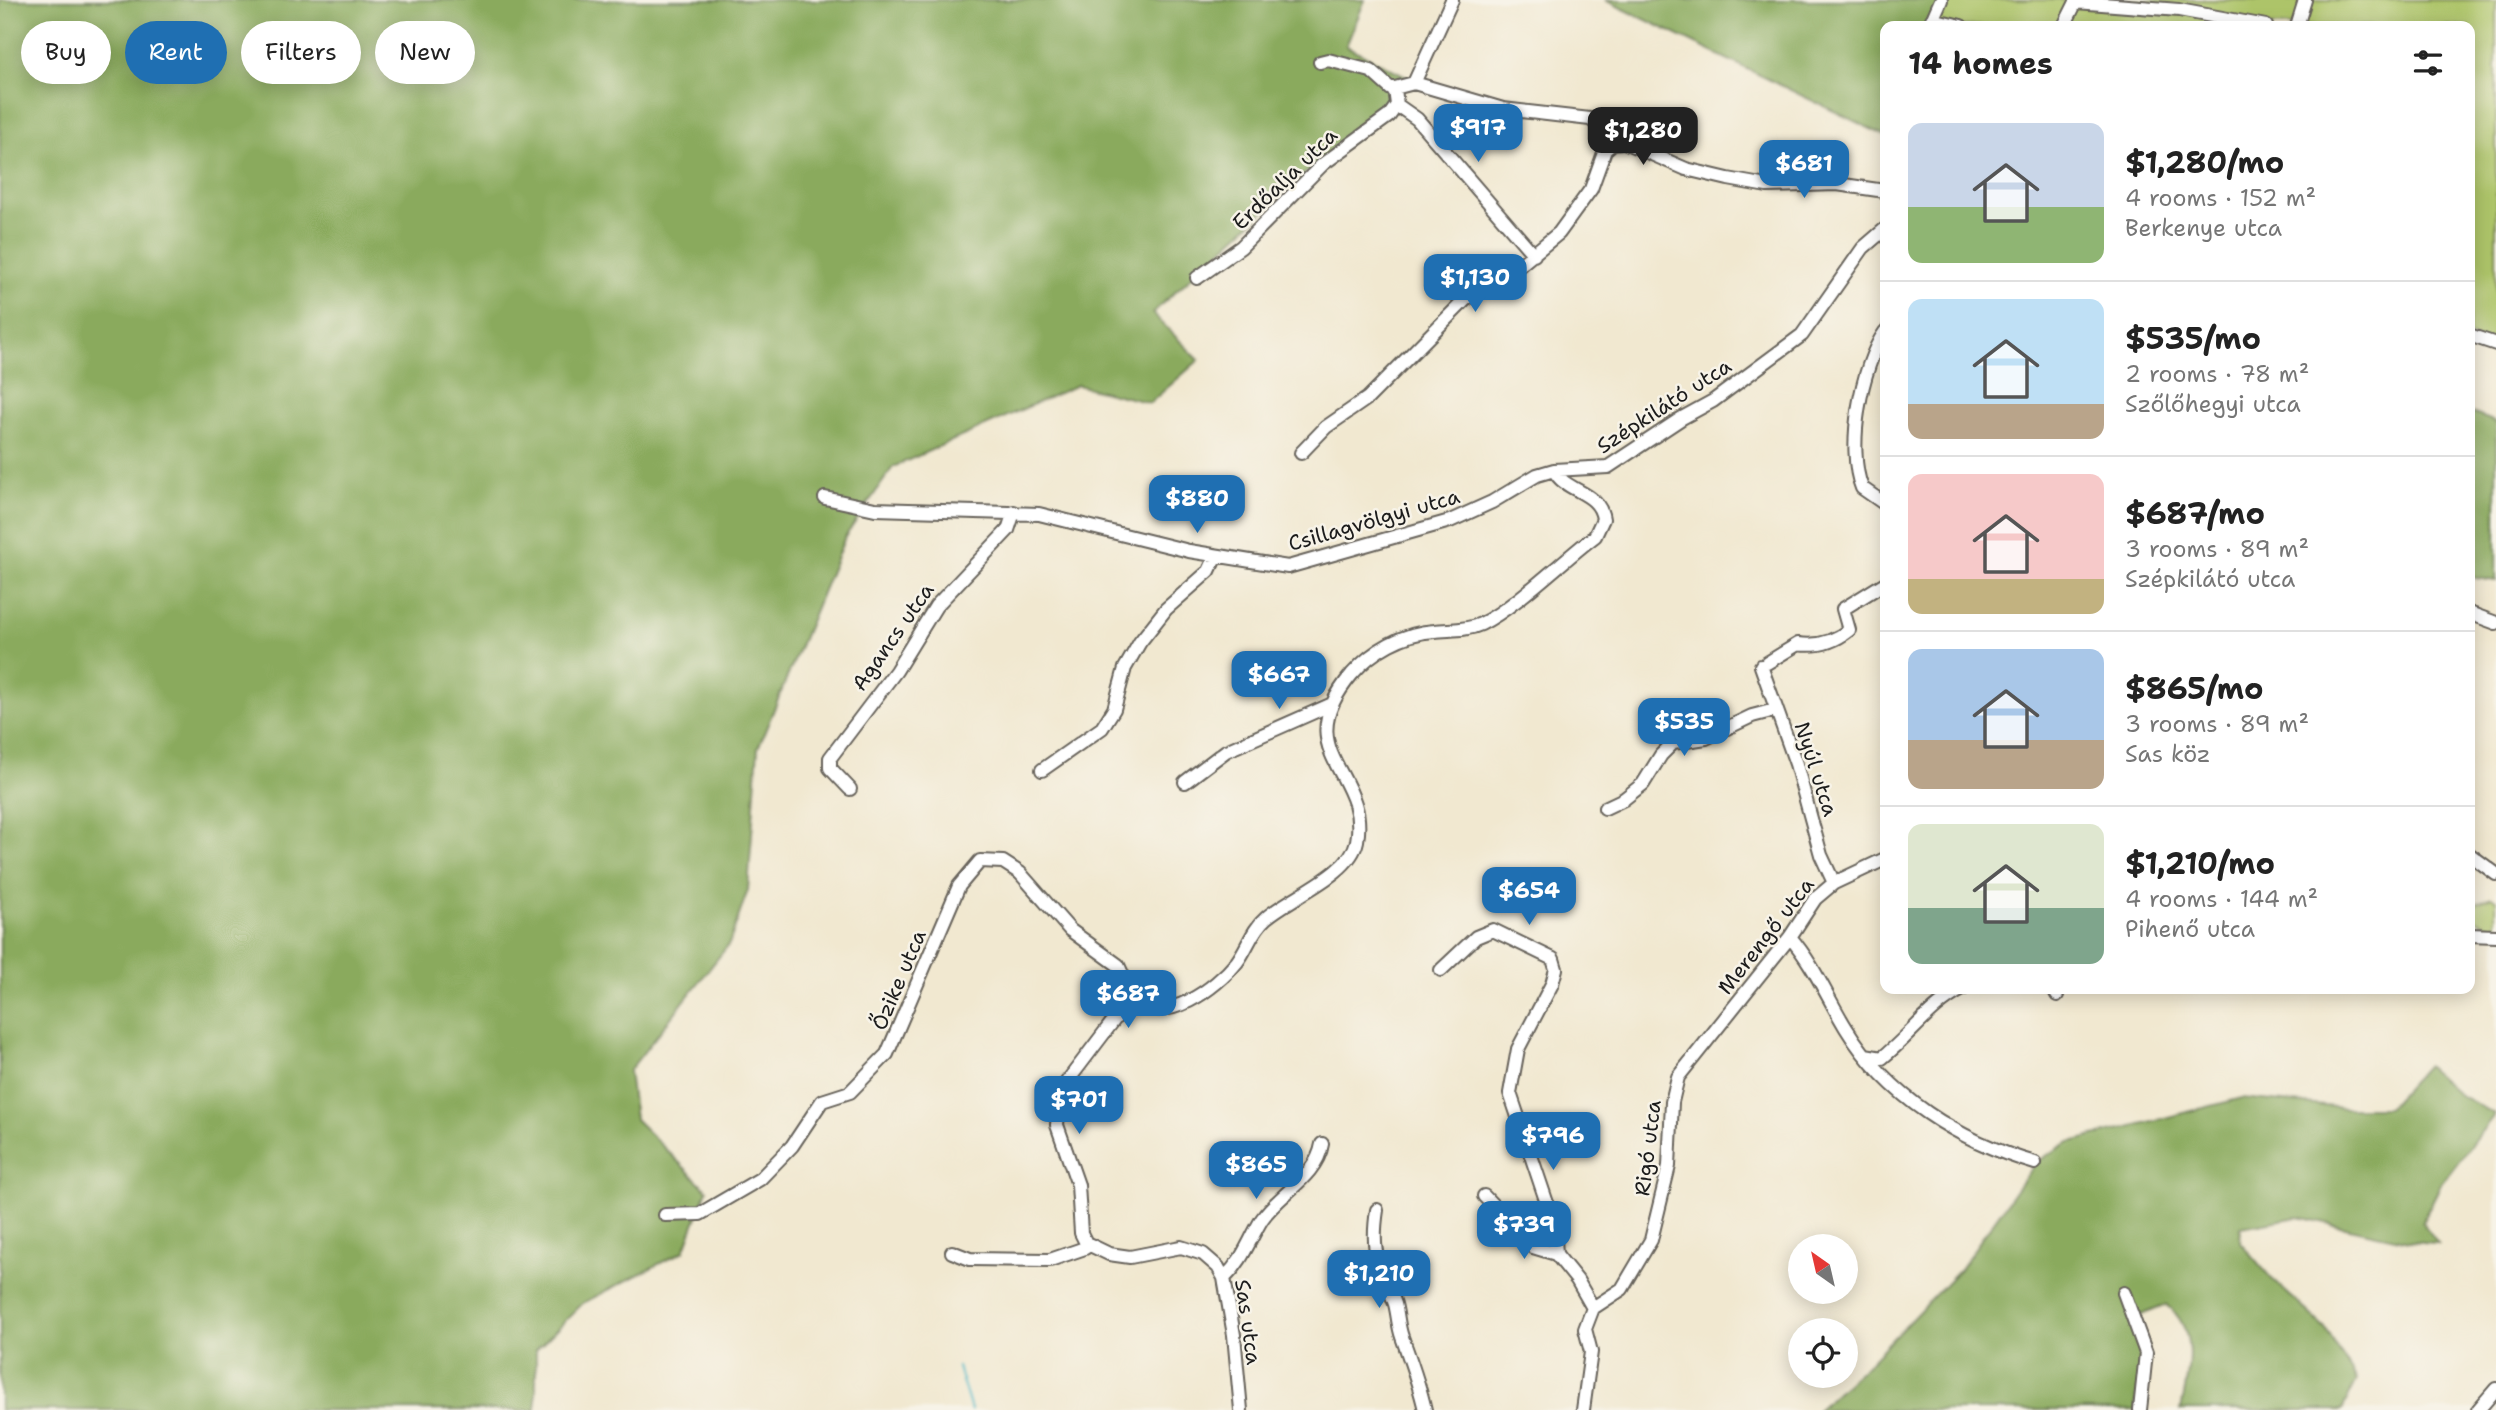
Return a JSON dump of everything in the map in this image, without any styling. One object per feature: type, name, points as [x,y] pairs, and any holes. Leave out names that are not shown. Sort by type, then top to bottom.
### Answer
[{"type":"street","points":[[1413,83],[1452,0]]},
{"type":"street","points":[[1932,21],[1941,0]]},
{"type":"street","points":[[2299,21],[2305,0]]},
{"type":"street","points":[[2066,21],[2076,1],[2179,10],[2239,21]]},
{"type":"street","points":[[1301,453],[1326,427],[1368,398],[1465,300],[1534,255],[1559,233],[1591,189],[1605,150],[1600,126],[1590,119],[1503,109],[1413,83],[1395,89],[1385,85],[1371,71],[1328,60],[1320,62]]},
{"type":"street","points":[[1395,89],[1397,105],[1417,119],[1534,255]]},
{"type":"street","name":"Erdőalja utca","points":[[1197,278],[1241,247],[1323,164],[1389,116],[1397,105]]},
{"type":"street","points":[[1605,150],[1613,144],[1623,142],[1686,169],[1767,186],[1837,184],[1880,190]]},
{"type":"street","name":"Szépkilátó utca","points":[[1554,470],[1608,467],[1682,418],[1713,401],[1802,335],[1863,248],[1880,233]]},
{"type":"street","points":[[2475,337],[2496,344]]},
{"type":"street","points":[[1880,339],[1874,348],[1861,395],[1857,465],[1863,488],[1880,500]]},
{"type":"street","points":[[952,1252],[970,1259],[1051,1260],[1085,1248],[1087,1242],[1078,1220],[1075,1174],[1057,1125],[1060,1091],[1120,1012],[1134,1000],[1143,1008],[1156,1010],[1176,1007],[1190,999],[1230,970],[1252,933],[1267,917],[1346,863],[1357,840],[1357,820],[1351,797],[1328,743],[1326,723],[1330,705],[1361,664],[1383,647],[1415,634],[1464,629],[1492,619],[1595,536],[1603,519],[1599,505],[1564,484],[1554,470]]},
{"type":"street","name":"Csillagvölgyi utca","points":[[824,498],[875,509],[1014,512],[1060,518],[1160,545],[1280,567],[1311,562],[1450,521],[1492,502],[1537,475],[1554,470]]},
{"type":"street","name":"Agancs utca","points":[[850,789],[830,768],[830,758],[896,671],[936,606],[1008,530],[1014,512]]},
{"type":"street","points":[[1042,770],[1101,728],[1114,709],[1125,668],[1140,642],[1166,609],[1208,572],[1216,556]]},
{"type":"street","name":"Nyúl utca","points":[[1833,883],[1821,855],[1812,813],[1775,710],[1764,665],[1798,644],[1810,646],[1838,639],[1849,629],[1843,609],[1880,586]]},
{"type":"street","points":[[2475,615],[2496,624]]},
{"type":"street","points":[[1185,782],[1226,751],[1330,705]]},
{"type":"street","points":[[1605,808],[1624,799],[1643,784],[1661,755],[1673,743],[1706,737],[1752,716],[1775,710]]},
{"type":"street","points":[[2475,858],[2496,874]]},
{"type":"street","name":"Őzike utca","points":[[666,1214],[700,1214],[760,1179],[792,1146],[822,1101],[850,1092],[887,1054],[959,886],[980,861],[1003,862],[1020,873],[1070,930],[1118,965],[1134,1000]]},
{"type":"street","name":"Merengő utca","points":[[1693,1057],[1790,937],[1815,899],[1833,883],[1880,861]]},
{"type":"street","points":[[1441,970],[1476,937],[1493,930],[1553,959],[1556,969],[1552,984],[1518,1049],[1510,1093],[1554,1224],[1556,1254]]},
{"type":"street","points":[[2475,935],[2496,936]]},
{"type":"street","points":[[1790,937],[1804,953],[1845,1027],[1889,1083],[1919,1108],[1993,1150],[2035,1163]]},
{"type":"street","points":[[1865,1055],[1882,1058],[1934,1007],[1955,994]]},
{"type":"street","name":"Rigó utca","points":[[1593,1308],[1622,1289],[1651,1240],[1670,1166],[1675,1086],[1683,1067],[1693,1057]]},
{"type":"street","points":[[1224,1278],[1244,1255],[1262,1220],[1308,1172],[1320,1153],[1322,1144]]},
{"type":"street","points":[[1484,1196],[1533,1247],[1556,1254],[1577,1280],[1593,1308],[1585,1329],[1591,1352],[1583,1410]]},
{"type":"street","points":[[1377,1210],[1372,1240],[1376,1260],[1396,1306],[1402,1336],[1418,1375],[1425,1410]]},
{"type":"street","name":"Sas utca","points":[[1087,1242],[1109,1254],[1130,1257],[1187,1247],[1209,1258],[1224,1278],[1241,1410]]},
{"type":"street","points":[[2124,1293],[2146,1353],[2140,1410]]},
{"type":"street","points":[[2478,1410],[2496,1389]]},
{"type":"green space","points":[[0,0],[1365,0],[1346,46],[1410,78],[1152,313],[1199,360],[1150,403],[1077,385],[893,467],[845,537],[758,748],[748,890],[729,944],[629,1071],[635,1119],[707,1190],[684,1251],[583,1303],[536,1350],[536,1410],[0,1410]]},
{"type":"green space","points":[[1605,0],[1941,0],[1932,21],[1880,21],[1880,134]]},
{"type":"green space","points":[[1941,0],[2496,0],[2496,345],[2475,338],[2475,21],[1932,21]]},
{"type":"green space","points":[[2475,414],[2496,422],[2496,581],[2475,578]]},
{"type":"green space","points":[[2491,897],[2496,899],[2496,928],[2475,919],[2475,904]]},
{"type":"green space","points":[[2426,1066],[2458,1094],[2495,1114],[2441,1184],[2422,1222],[2438,1243],[2409,1241],[2298,1217],[2241,1227],[2240,1242],[2271,1278],[2325,1328],[2357,1380],[2342,1410],[2181,1410],[2188,1368],[2188,1340],[2177,1315],[2166,1305],[2132,1319],[2140,1353],[2135,1410],[1817,1410],[1841,1388],[1858,1388],[1858,1373],[1960,1269],[2035,1163],[2067,1143],[2242,1098],[2345,1108],[2388,1108]]},
{"type":"waterway","points":[[958,1367],[971,1410]]}]
